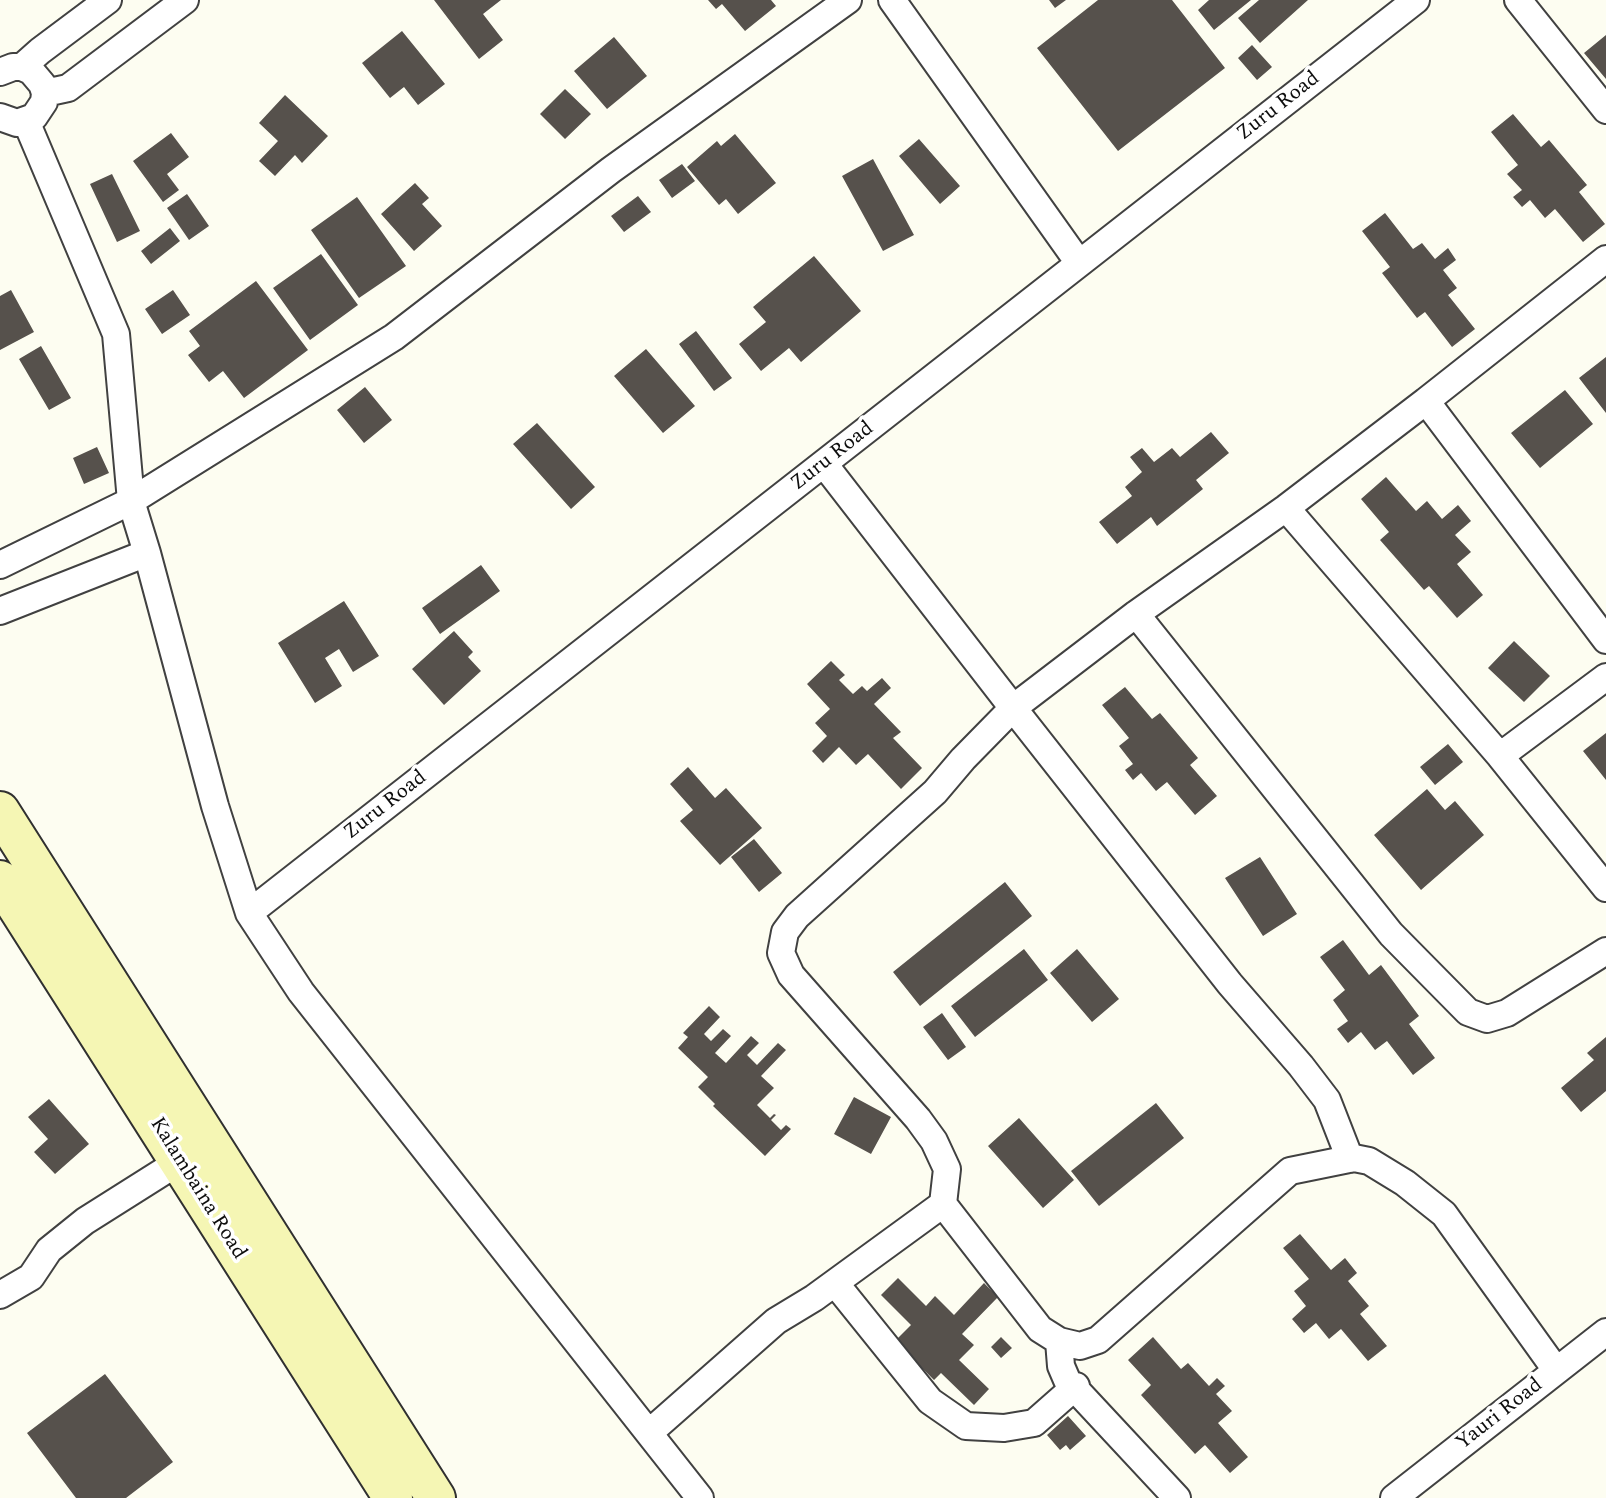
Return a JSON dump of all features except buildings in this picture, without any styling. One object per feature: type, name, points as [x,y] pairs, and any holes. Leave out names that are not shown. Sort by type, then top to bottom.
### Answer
[{"type":"main road","points":[[0,811],[436,1498]]},
{"type":"main road","name":"Kalambaina Road","points":[[0,880],[393,1498]]},
{"type":"street","points":[[9,63],[40,51],[108,0]]},
{"type":"street","points":[[45,93],[68,88],[185,0]]},
{"type":"street","points":[[0,565],[131,501],[394,337],[611,170],[848,0]]},
{"type":"street","points":[[892,0],[1079,264]]},
{"type":"street","name":"Zuru Road","points":[[249,913],[1416,0]]},
{"type":"street","points":[[1518,0],[1606,110]]},
{"type":"street","points":[[0,117],[8,122],[26,121],[40,110],[45,93],[37,76],[9,63]]},
{"type":"street","points":[[26,121],[116,334],[131,501],[215,806],[249,913],[301,992],[701,1498]]},
{"type":"street","points":[[1556,1370],[1444,1213],[1405,1183],[1369,1161],[1350,1159],[1290,1171],[1098,1340],[1080,1346],[1059,1341],[1040,1329],[943,1204],[947,1169],[934,1141],[918,1119],[791,975],[781,953],[785,932],[797,916],[935,792],[1013,708],[1136,614],[1286,508],[1606,260]]},
{"type":"street","points":[[1426,401],[1606,640]]},
{"type":"street","points":[[824,464],[1230,984],[1327,1100],[1350,1159]]},
{"type":"street","points":[[1286,508],[1500,757],[1606,888]]},
{"type":"street","points":[[0,611],[147,553]]},
{"type":"street","points":[[1136,614],[1391,934],[1468,1012],[1487,1019],[1507,1013],[1606,951]]},
{"type":"street","points":[[1500,757],[1606,677]]},
{"type":"street","points":[[0,1295],[31,1277],[49,1250],[85,1221],[180,1161]]},
{"type":"street","points":[[650,1432],[776,1321],[835,1283],[943,1204]]},
{"type":"street","points":[[835,1283],[930,1401],[966,1426],[1004,1428],[1034,1423],[1076,1386]]},
{"type":"street","name":"Yauri Road","points":[[1404,1495],[1606,1332]]},
{"type":"street","points":[[1059,1341],[1061,1366],[1067,1380],[1076,1386],[1084,1400],[1177,1498]]}]
